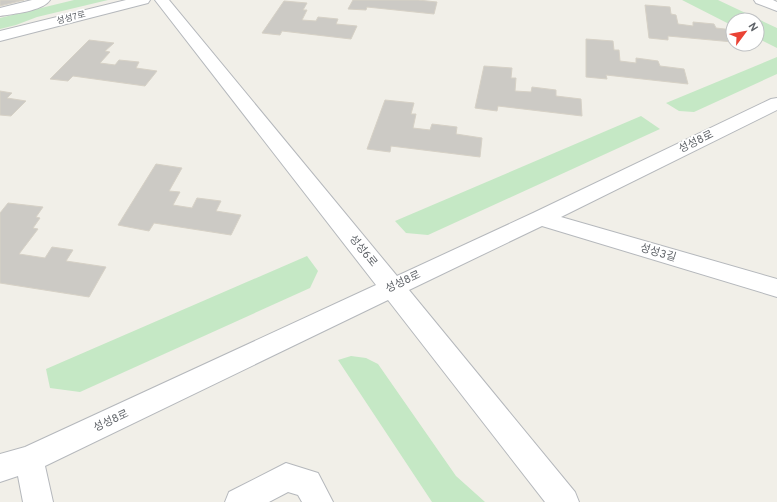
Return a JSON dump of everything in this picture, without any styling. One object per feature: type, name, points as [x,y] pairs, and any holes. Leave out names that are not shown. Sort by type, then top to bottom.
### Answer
[{"type":"street","points":[[0,12],[32,5],[43,0]]},
{"type":"street","name":"성성7로","points":[[0,36],[143,0]]},
{"type":"street","name":"성성6로","points":[[162,0],[564,502]]},
{"type":"street","points":[[761,0],[777,7]]},
{"type":"street","name":"성성8로","points":[[0,468],[29,459],[540,218],[777,103]]},
{"type":"street","name":"성성3길","points":[[540,218],[777,288]]},
{"type":"street","points":[[29,459],[38,502]]},
{"type":"street","name":"성성8로","points":[[0,484],[29,459]]},
{"type":"street","points":[[240,502],[286,477],[308,483],[318,502]]},
{"type":"green space","points":[[74,0],[108,0],[37,17],[0,29],[0,18]]},
{"type":"green space","points":[[682,0],[718,0],[743,12],[725,12],[725,22]]},
{"type":"green space","points":[[765,22],[777,28],[777,48],[765,42]]},
{"type":"green space","points":[[777,57],[777,74],[694,112],[679,111],[666,103]]},
{"type":"green space","points":[[641,116],[660,129],[428,235],[406,233],[395,221]]},
{"type":"green space","points":[[307,256],[318,271],[310,288],[80,392],[50,388],[46,369]]},
{"type":"green space","points":[[351,356],[366,358],[378,364],[456,476],[485,502],[432,502],[338,360]]},
{"type":"building","points":[[0,0],[24,0],[0,6]]},
{"type":"building","points":[[353,0],[418,0],[437,2],[434,14],[367,7],[366,10],[348,9]]},
{"type":"building","points":[[284,1],[307,3],[303,10],[307,10],[302,20],[316,21],[318,17],[338,19],[336,24],[357,26],[351,39],[282,31],[280,35],[262,33]]},
{"type":"building","points":[[645,5],[670,7],[671,14],[676,15],[678,24],[693,26],[693,22],[714,24],[716,28],[725,29],[725,41],[668,36],[668,40],[649,38]]},
{"type":"building","points":[[586,39],[613,41],[614,50],[619,50],[620,61],[636,63],[636,58],[658,61],[660,66],[684,69],[688,84],[606,75],[607,79],[586,77]]},
{"type":"building","points":[[89,40],[114,43],[105,51],[110,52],[100,63],[115,65],[119,60],[139,62],[136,68],[157,71],[145,86],[73,76],[68,81],[50,79]]},
{"type":"building","points":[[484,66],[512,68],[511,78],[516,78],[515,91],[531,92],[532,87],[556,90],[556,96],[581,99],[582,116],[498,106],[497,111],[475,108]]},
{"type":"building","points":[[0,91],[12,93],[7,98],[26,101],[11,116],[0,115]]},
{"type":"building","points":[[385,100],[414,103],[411,114],[416,114],[413,128],[430,130],[432,124],[457,127],[456,134],[482,138],[480,157],[391,146],[390,152],[367,149]]},
{"type":"building","points":[[156,164],[182,168],[169,191],[180,192],[173,205],[192,208],[197,198],[221,201],[216,211],[241,215],[231,235],[154,223],[149,231],[118,225]]},
{"type":"building","points":[[8,203],[43,207],[36,217],[40,218],[33,228],[38,229],[19,254],[45,258],[52,247],[73,250],[66,261],[106,267],[89,297],[0,283],[0,213]]}]
